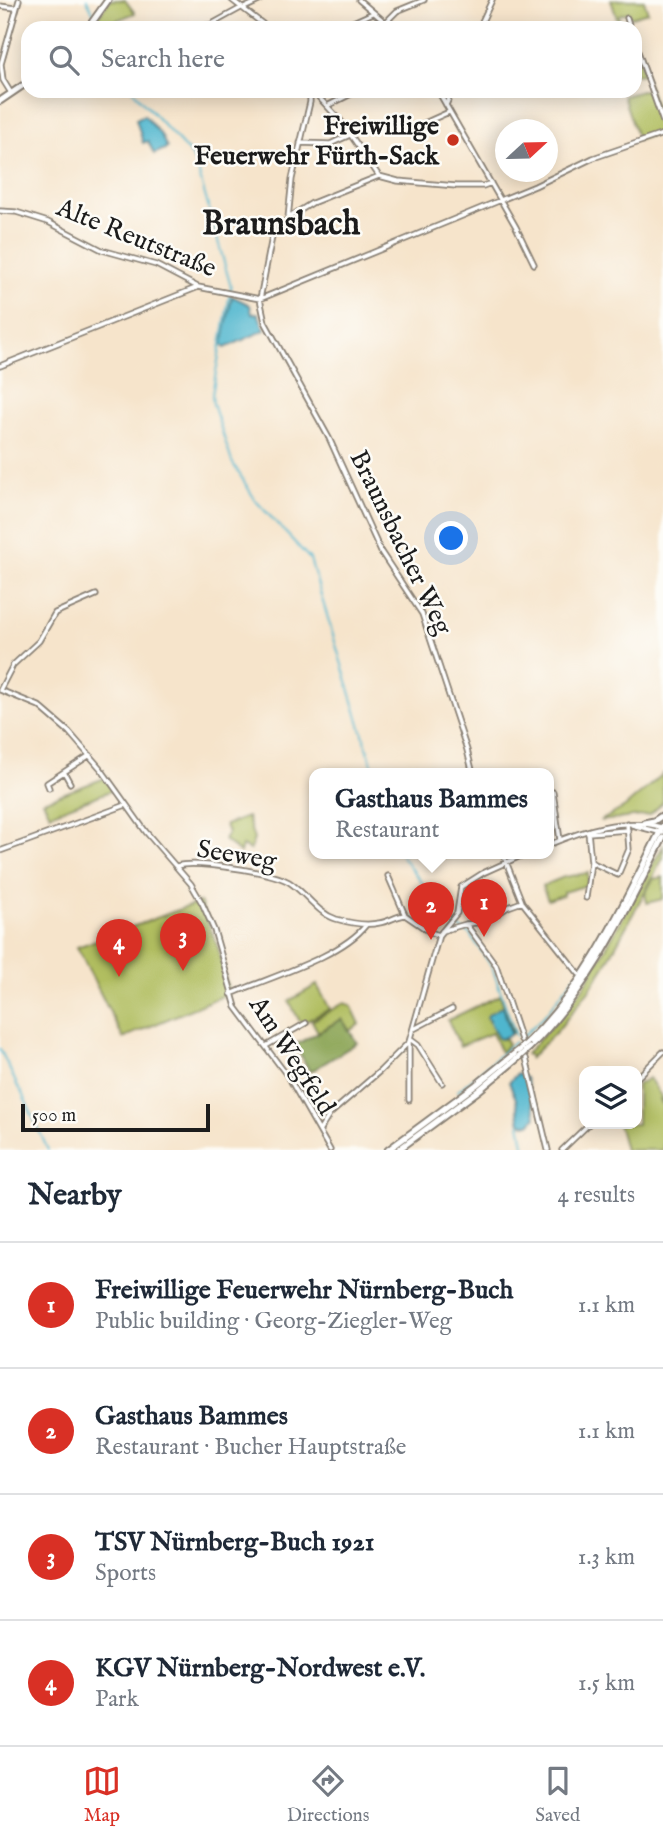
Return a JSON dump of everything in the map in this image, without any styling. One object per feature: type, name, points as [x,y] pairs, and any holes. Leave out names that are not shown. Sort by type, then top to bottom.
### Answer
[{"type":"main road","points":[[93,21],[108,0]]},
{"type":"main road","points":[[0,101],[21,87]]},
{"type":"main road","points":[[644,823],[663,815]]},
{"type":"main road","points":[[528,1045],[560,1015],[589,977],[612,938],[657,849],[663,831]]},
{"type":"main road","points":[[398,1150],[478,1091],[521,1055],[589,968],[663,831]]},
{"type":"main road","points":[[388,1150],[521,1055]]},
{"type":"street","points":[[11,93],[3,80],[1,64],[19,0]]},
{"type":"street","points":[[232,0],[259,21]]},
{"type":"street","points":[[218,21],[261,0]]},
{"type":"street","points":[[359,0],[383,21]]},
{"type":"street","points":[[388,21],[397,11],[424,0]]},
{"type":"street","points":[[482,21],[492,0]]},
{"type":"street","points":[[0,6],[15,8]]},
{"type":"street","points":[[356,21],[373,13]]},
{"type":"street","points":[[642,63],[663,122]]},
{"type":"street","points":[[288,218],[292,179],[311,98]]},
{"type":"street","points":[[320,98],[351,135],[379,176]]},
{"type":"street","points":[[329,106],[344,98]]},
{"type":"street","points":[[442,98],[501,200],[534,264]]},
{"type":"street","points":[[446,105],[449,98]]},
{"type":"street","points":[[410,130],[449,112]]},
{"type":"street","points":[[260,299],[501,200],[593,158],[663,134]]},
{"type":"street","points":[[300,143],[330,144],[351,135]]},
{"type":"street","points":[[260,299],[272,237],[288,218],[312,202],[379,176],[398,181],[456,186],[483,186],[491,183]]},
{"type":"street","name":"Alte Reutstraße","points":[[0,211],[16,212],[48,222],[102,250],[156,265],[198,287],[260,299]]},
{"type":"street","points":[[0,366],[198,287]]},
{"type":"street","name":"Braunsbacher Weg","points":[[260,299],[265,322],[329,438],[381,552],[422,614],[471,768]]},
{"type":"street","points":[[0,690],[13,666],[39,641],[55,613],[96,595]]},
{"type":"street","name":"Am Wegfeld","points":[[0,690],[25,698],[46,710],[90,755],[146,832],[196,891],[212,924],[238,1010],[292,1083],[330,1150]]},
{"type":"street","points":[[49,788],[47,783],[90,755]]},
{"type":"street","points":[[64,772],[70,782]]},
{"type":"street","points":[[554,792],[560,840]]},
{"type":"street","points":[[0,851],[126,805]]},
{"type":"street","points":[[554,842],[627,823],[644,823],[663,831]]},
{"type":"street","points":[[591,862],[618,875],[629,849],[627,823]]},
{"type":"street","points":[[627,823],[663,831]]},
{"type":"street","points":[[588,832],[628,830]]},
{"type":"street","points":[[586,898],[591,862],[588,832]]},
{"type":"street","points":[[657,849],[663,845]]},
{"type":"street","points":[[505,859],[522,902],[579,974]]},
{"type":"street","points":[[409,1100],[410,1041],[440,932],[458,910],[460,892],[464,885],[513,859]]},
{"type":"street","name":"Seeweg","points":[[177,866],[183,864],[225,868],[276,876],[295,886],[331,917],[366,925],[405,915]]},
{"type":"street","points":[[388,876],[405,915],[430,932],[485,922],[508,907],[522,902]]},
{"type":"street","points":[[466,924],[496,965],[521,1040]]},
{"type":"street","points":[[231,994],[336,949],[356,937],[366,925]]},
{"type":"street","points":[[414,1029],[452,1009]]},
{"type":"street","points":[[265,1045],[306,1023]]},
{"type":"street","points":[[410,1041],[418,1045],[442,1083]]},
{"type":"street","points":[[320,1130],[330,1114],[410,1041]]},
{"type":"street","points":[[642,1073],[663,1052]]},
{"type":"street","points":[[521,1055],[548,1150]]},
{"type":"street","points":[[562,1150],[584,1129]]},
{"type":"green space","points":[[110,0],[125,0],[135,13],[115,21],[99,21],[97,18]]},
{"type":"green space","points":[[611,0],[644,0],[648,12],[631,17],[629,12],[619,15],[620,21],[618,21]]},
{"type":"green space","points":[[642,67],[663,131],[638,140],[624,98],[642,98],[642,91],[649,89]]},
{"type":"green space","points":[[663,774],[663,802],[650,815],[600,821],[625,807]]},
{"type":"green space","points":[[105,778],[113,790],[50,814],[43,801]]},
{"type":"green space","points":[[247,817],[254,839],[250,850],[242,846],[240,853],[224,840],[228,833],[225,825]]},
{"type":"green space","points":[[663,846],[663,858],[606,964],[558,1030],[529,1059],[530,1056],[526,1054],[585,985]]},
{"type":"green space","points":[[588,873],[588,885],[563,892],[563,895],[548,900],[542,886],[564,877]]},
{"type":"green space","points":[[663,877],[663,899],[647,903],[645,894],[653,879]]},
{"type":"green space","points":[[200,902],[218,948],[229,993],[123,1038],[77,947]]},
{"type":"green space","points":[[317,985],[330,1009],[301,1024],[289,1001]]},
{"type":"green space","points":[[500,995],[513,1033],[511,1034],[503,1006],[488,1021],[494,1027],[498,1038],[505,1039],[508,1044],[501,1053],[492,1033],[460,1046],[448,1020]]},
{"type":"green space","points":[[344,1003],[351,1005],[360,1024],[349,1031],[342,1019],[318,1032],[312,1021]]},
{"type":"green space","points":[[342,1019],[357,1043],[310,1072],[295,1045]]},
{"type":"green space","points":[[649,1078],[663,1099],[659,1100],[660,1103],[663,1100],[663,1150],[625,1150],[619,1129],[642,1129],[642,1082]]},
{"type":"water","points":[[144,115],[161,135],[167,148],[154,154],[148,141],[143,143],[136,119]]},
{"type":"water","points":[[232,296],[250,305],[252,314],[258,313],[265,330],[225,348],[222,345]]},
{"type":"water","points":[[503,1006],[511,1034],[501,1039],[487,1017]]},
{"type":"water","points":[[517,1074],[526,1078],[536,1117],[530,1124],[520,1123],[516,1099],[509,1082]]},
{"type":"waterway","points":[[87,0],[94,14]]},
{"type":"waterway","points":[[139,98],[192,156],[231,287],[212,395],[232,462],[256,501],[310,559],[373,768]]},
{"type":"waterway","points":[[404,859],[455,925],[470,934],[492,967],[516,1036]]},
{"type":"waterway","points":[[523,1036],[544,1016],[576,975]]},
{"type":"waterway","points":[[458,1091],[515,1042]]},
{"type":"waterway","points":[[0,1049],[19,1089]]},
{"type":"waterway","points":[[21,1091],[48,1150]]},
{"type":"waterway","points":[[520,1123],[525,1150]]},
{"type":"place","name":"Freiwillige Feuerwehr Fürth-Sack","points":[[453,140]]},
{"type":"place","name":"Freiwillige Feuerwehr Nürnberg-Buch","points":[[484,937]]},
{"type":"place","name":"Gasthaus Bammes","points":[[431,940]]},
{"type":"place","name":"TSV Nürnberg-Buch 1921","points":[[183,971]]},
{"type":"place","name":"KGV Nürnberg-Nordwest e.V.","points":[[119,977]]},
{"type":"district","name":"Braunsbach","points":[[281,222]]}]
